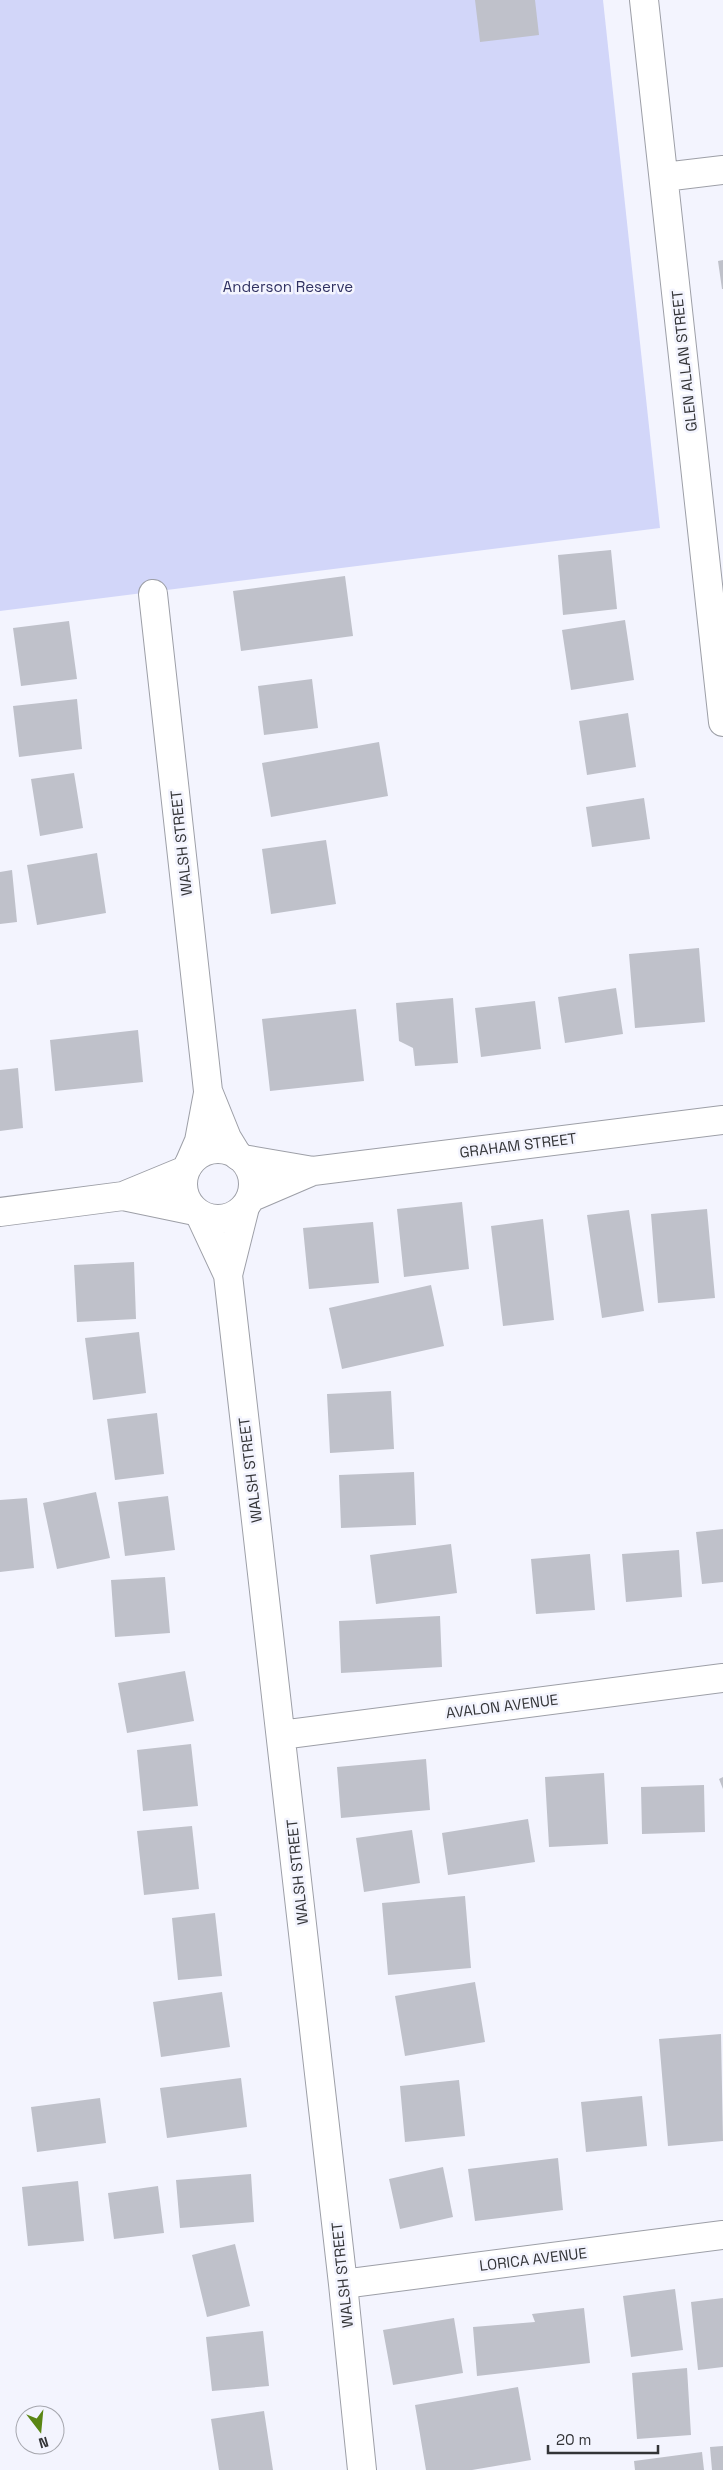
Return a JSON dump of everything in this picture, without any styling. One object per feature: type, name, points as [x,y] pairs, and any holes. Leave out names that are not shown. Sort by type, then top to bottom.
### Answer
[{"type":"street","name":"GLEN ALLAN STREET","points":[[644,0],[723,722]]},
{"type":"street","points":[[664,177],[723,170]]},
{"type":"street","name":"WALSH STREET","points":[[153,594],[208,1091],[227,1138],[240,1157]]},
{"type":"street","name":"WALSH STREET","points":[[188,1167],[199,1141],[208,1091]]},
{"type":"street","name":"GRAHAM STREET","points":[[240,1157],[313,1171],[723,1120]]},
{"type":"street","points":[[0,1212],[123,1196],[188,1167],[197,1157],[207,1151],[228,1151],[240,1157],[249,1168],[252,1177],[253,1188],[248,1202],[236,1215],[224,1219],[212,1219],[197,1213],[123,1196]]},
{"type":"street","points":[[188,1167],[184,1192],[188,1202],[197,1213]]},
{"type":"street","name":"GRAHAM STREET","points":[[248,1202],[313,1171]]},
{"type":"street","name":"WALSH STREET","points":[[228,1275],[248,1202]]},
{"type":"street","name":"WALSH STREET","points":[[197,1213],[228,1275],[343,2284],[362,2470]]},
{"type":"street","name":"AVALON AVENUE","points":[[281,1735],[723,1678]]},
{"type":"street","name":"LORICA AVENUE","points":[[343,2284],[723,2235]]},
{"type":"green space","name":"Anderson Reserve","points":[[0,0],[603,0],[660,528],[0,611]]},
{"type":"building","points":[[475,0],[535,0],[539,35],[480,42]]},
{"type":"building","points":[[723,260],[723,289],[722,289],[718,261]]},
{"type":"building","points":[[611,550],[617,609],[563,615],[558,555]]},
{"type":"building","points":[[345,576],[353,636],[241,651],[233,591]]},
{"type":"building","points":[[625,620],[634,680],[571,690],[562,630]]},
{"type":"building","points":[[69,621],[77,679],[21,686],[13,628]]},
{"type":"building","points":[[312,679],[318,728],[264,735],[258,686]]},
{"type":"building","points":[[77,699],[82,749],[19,757],[13,706]]},
{"type":"building","points":[[628,713],[636,767],[587,775],[579,721]]},
{"type":"building","points":[[379,742],[388,796],[271,817],[262,763]]},
{"type":"building","points":[[74,773],[83,828],[40,836],[31,779]]},
{"type":"building","points":[[644,798],[650,839],[592,847],[586,807]]},
{"type":"building","points":[[326,840],[336,904],[271,914],[262,849]]},
{"type":"building","points":[[97,853],[106,913],[37,925],[27,865]]},
{"type":"building","points":[[12,870],[17,922],[0,924],[0,872]]},
{"type":"building","points":[[699,948],[705,1022],[635,1028],[629,954]]},
{"type":"building","points":[[616,988],[623,1034],[565,1043],[558,997]]},
{"type":"building","points":[[453,998],[458,1063],[415,1066],[413,1048],[399,1041],[396,1003]]},
{"type":"building","points":[[535,1001],[541,1049],[481,1057],[475,1008]]},
{"type":"building","points":[[356,1009],[364,1081],[270,1091],[262,1019]]},
{"type":"building","points":[[138,1030],[143,1082],[55,1091],[50,1040]]},
{"type":"building","points":[[18,1068],[23,1128],[0,1131],[0,1070]]},
{"type":"building","points":[[462,1202],[469,1269],[404,1277],[397,1209]]},
{"type":"building","points":[[707,1209],[715,1298],[658,1303],[651,1214]]},
{"type":"building","points":[[629,1210],[644,1311],[602,1318],[587,1215]]},
{"type":"building","points":[[543,1219],[554,1320],[503,1326],[491,1226]]},
{"type":"building","points":[[373,1222],[379,1283],[309,1289],[303,1228]]},
{"type":"building","points":[[134,1262],[136,1319],[77,1322],[74,1265]]},
{"type":"building","points":[[431,1285],[444,1346],[342,1369],[329,1308]]},
{"type":"building","points":[[139,1332],[146,1393],[93,1400],[85,1338]]},
{"type":"building","points":[[391,1391],[394,1449],[330,1453],[327,1394]]},
{"type":"building","points":[[157,1413],[164,1474],[115,1480],[107,1419]]},
{"type":"building","points":[[414,1472],[416,1525],[341,1528],[339,1475]]},
{"type":"building","points":[[96,1492],[110,1558],[57,1569],[43,1503]]},
{"type":"building","points":[[168,1496],[175,1550],[125,1556],[118,1502]]},
{"type":"building","points":[[27,1498],[34,1568],[0,1572],[0,1500]]},
{"type":"building","points":[[723,1529],[723,1582],[702,1584],[696,1532]]},
{"type":"building","points":[[451,1544],[457,1593],[376,1604],[370,1555]]},
{"type":"building","points":[[679,1550],[682,1597],[626,1602],[622,1554]]},
{"type":"building","points":[[590,1554],[595,1610],[536,1614],[531,1559]]},
{"type":"building","points":[[165,1577],[170,1633],[115,1637],[111,1580]]},
{"type":"building","points":[[440,1616],[442,1667],[341,1673],[339,1621]]},
{"type":"building","points":[[185,1671],[194,1721],[127,1733],[118,1683]]},
{"type":"building","points":[[191,1744],[198,1806],[143,1811],[137,1750]]},
{"type":"building","points":[[426,1759],[430,1810],[341,1818],[337,1767]]},
{"type":"building","points":[[604,1773],[608,1844],[549,1847],[545,1777]]},
{"type":"building","points":[[723,1777],[723,1789],[719,1779]]},
{"type":"building","points":[[704,1785],[705,1832],[642,1834],[641,1787]]},
{"type":"building","points":[[528,1819],[535,1862],[448,1875],[442,1833]]},
{"type":"building","points":[[192,1826],[199,1889],[144,1895],[137,1831]]},
{"type":"building","points":[[412,1830],[420,1883],[364,1892],[356,1838]]},
{"type":"building","points":[[465,1896],[471,1968],[388,1975],[382,1903]]},
{"type":"building","points":[[215,1913],[222,1976],[178,1980],[172,1918]]},
{"type":"building","points":[[475,1982],[485,2042],[405,2056],[395,1996]]},
{"type":"building","points":[[222,1992],[230,2047],[161,2057],[153,2002]]},
{"type":"building","points":[[721,2034],[723,2141],[668,2146],[659,2039]]},
{"type":"building","points":[[241,2078],[247,2127],[167,2138],[160,2088]]},
{"type":"building","points":[[459,2080],[465,2136],[405,2142],[400,2086]]},
{"type":"building","points":[[642,2096],[647,2146],[586,2152],[581,2102]]},
{"type":"building","points":[[100,2098],[106,2143],[37,2152],[31,2107]]},
{"type":"building","points":[[558,2158],[563,2210],[475,2221],[468,2169]]},
{"type":"building","points":[[443,2167],[453,2217],[400,2229],[389,2179]]},
{"type":"building","points":[[251,2174],[254,2222],[180,2228],[176,2180]]},
{"type":"building","points":[[78,2181],[84,2241],[28,2246],[22,2187]]},
{"type":"building","points":[[158,2186],[164,2233],[114,2239],[108,2193]]},
{"type":"building","points":[[235,2244],[250,2306],[207,2317],[192,2255]]},
{"type":"building","points":[[675,2289],[683,2350],[631,2357],[623,2296]]},
{"type":"building","points":[[723,2298],[723,2367],[698,2370],[691,2302]]},
{"type":"building","points":[[584,2308],[590,2363],[477,2376],[473,2327],[535,2322],[532,2314]]},
{"type":"building","points":[[454,2318],[463,2373],[393,2385],[383,2330]]},
{"type":"building","points":[[263,2331],[269,2386],[212,2391],[206,2337]]},
{"type":"building","points":[[687,2368],[691,2435],[637,2439],[632,2373]]},
{"type":"building","points":[[518,2387],[531,2460],[472,2470],[426,2470],[415,2405]]},
{"type":"building","points":[[264,2411],[273,2470],[219,2470],[211,2419]]},
{"type":"building","points":[[723,2446],[723,2470],[712,2470],[710,2447]]},
{"type":"building","points":[[702,2452],[704,2470],[635,2470],[634,2461]]}]
